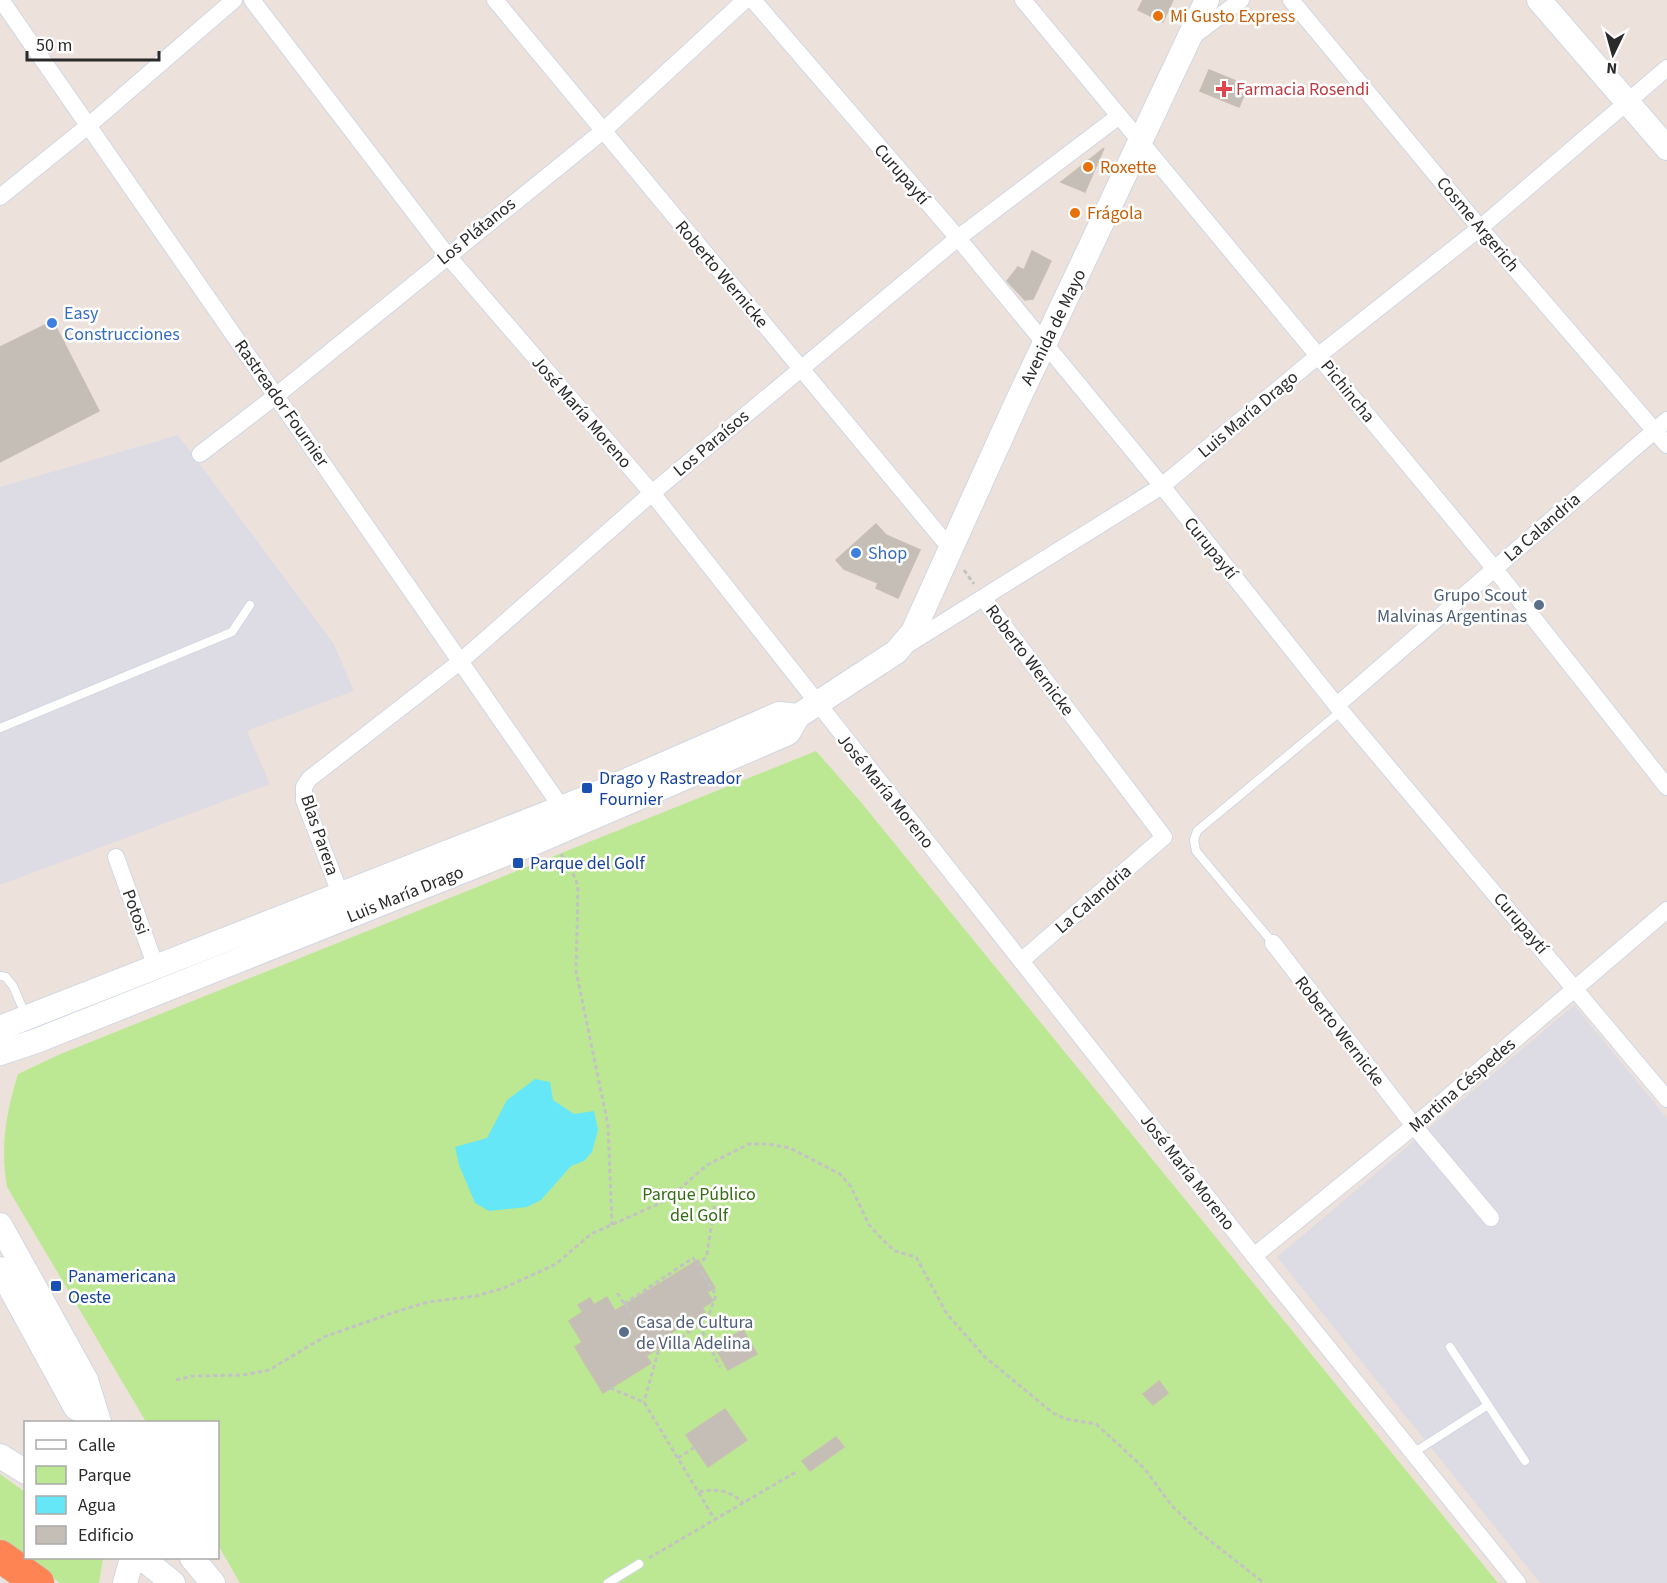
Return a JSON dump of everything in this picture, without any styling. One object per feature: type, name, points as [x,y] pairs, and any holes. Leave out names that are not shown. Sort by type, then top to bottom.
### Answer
[{"type":"highway","points":[[0,1556],[38,1583]]},
{"type":"main road","name":"Avenida de Mayo","points":[[896,652],[913,632],[1044,345],[1207,0]]},
{"type":"main road","points":[[1539,0],[1667,148]]},
{"type":"main road","name":"Luis María Drago","points":[[0,1053],[36,1041],[550,836],[788,733],[808,711],[896,652]]},
{"type":"main road","name":"Luis María Drago","points":[[0,1028],[562,808],[779,714],[808,711]]},
{"type":"main road","points":[[0,1071],[15,1055],[36,1041]]},
{"type":"main road","points":[[0,1225],[86,1380],[97,1420]]},
{"type":"main road","points":[[0,1269],[76,1408],[97,1420]]},
{"type":"main road","points":[[0,1456],[24,1471]]},
{"type":"main road","points":[[125,1583],[131,1559]]},
{"type":"main road","points":[[144,1559],[172,1583]]},
{"type":"main road","points":[[194,1559],[213,1583]]},
{"type":"street","name":"Rastreador Fournier","points":[[1,0],[562,808]]},
{"type":"street","points":[[0,197],[88,126],[234,0]]},
{"type":"street","name":"José María Moreno","points":[[252,0],[447,255],[652,493],[808,711],[1021,961],[1254,1256],[1518,1583]]},
{"type":"street","name":"Roberto Wernicke","points":[[495,0],[950,548]]},
{"type":"street","name":"Los Plátanos","points":[[200,454],[277,395],[603,130],[745,0]]},
{"type":"street","name":"Curupaytí","points":[[753,0],[958,238],[1162,486],[1339,708],[1667,1099]]},
{"type":"street","name":"Pichincha","points":[[1023,0],[1494,568],[1667,787]]},
{"type":"street","points":[[1188,41],[1241,0]]},
{"type":"street","name":"Cosme Argerich","points":[[1292,0],[1480,228],[1661,425],[1667,445]]},
{"type":"street","name":"Luis María Drago","points":[[896,652],[1162,486],[1319,355],[1480,228],[1667,68]]},
{"type":"street","name":"Los Paraísos","points":[[309,779],[461,661],[652,493],[958,238],[1119,116]]},
{"type":"street","name":"La Calandria","points":[[1339,708],[1494,568],[1661,425]]},
{"type":"street","name":"Roberto Wernicke","points":[[983,598],[1164,837]]},
{"type":"street","name":"Blas Parera","points":[[309,779],[304,787],[304,800],[340,893]]},
{"type":"street","name":"La Calandria","points":[[1021,961],[1164,837]]},
{"type":"street","name":"Potosi","points":[[116,857],[156,967]]},
{"type":"street","name":"Martina Céspedes","points":[[1254,1256],[1414,1126],[1667,910]]},
{"type":"street","name":"Roberto Wernicke","points":[[1274,943],[1414,1126],[1491,1218]]},
{"type":"lane","points":[[0,728],[232,632],[250,605]]},
{"type":"lane","name":"La Calandria","points":[[1194,840],[1197,831],[1339,708]]},
{"type":"lane","name":"Roberto Wernicke","points":[[1194,840],[1196,851],[1274,943]]},
{"type":"lane","points":[[0,976],[6,977],[13,986],[26,1017]]},
{"type":"lane","points":[[1450,1347],[1526,1461]]},
{"type":"lane","points":[[1413,1453],[1488,1405]]},
{"type":"lane","points":[[608,1583],[639,1564]]},
{"type":"path","points":[[950,548],[983,598]]},
{"type":"path","points":[[562,857],[576,879],[578,890],[576,971],[608,1125],[612,1225]]},
{"type":"path","points":[[176,1380],[193,1376],[243,1375],[269,1370],[324,1337],[392,1313],[428,1302],[490,1293],[545,1270],[591,1234],[667,1200],[707,1165],[749,1144],[768,1144],[790,1148],[840,1174],[851,1187],[869,1225],[896,1251],[916,1257],[947,1314],[985,1357],[1053,1413],[1066,1419],[1096,1424],[1144,1468],[1172,1506],[1198,1532],[1264,1583]]},
{"type":"path","points":[[698,1267],[707,1255],[715,1201]]},
{"type":"path","points":[[624,1304],[693,1258],[716,1295],[710,1317],[658,1352],[644,1402]]},
{"type":"path","points":[[617,1293],[632,1315]]},
{"type":"path","points":[[699,1325],[720,1367]]},
{"type":"path","points":[[610,1388],[644,1402],[715,1520]]},
{"type":"path","points":[[678,1458],[695,1447]]},
{"type":"path","points":[[639,1564],[796,1472]]},
{"type":"path","points":[[699,1492],[708,1490],[727,1492],[743,1503]]},
{"type":"shaded area","points":[[178,435],[334,644],[354,691],[247,731],[270,784],[0,885],[0,487]]},
{"type":"shaded area","points":[[1574,1005],[1667,1118],[1667,1583],[1540,1583],[1277,1257]]},
{"type":"green space","name":"Parque Público del Golf","points":[[816,751],[860,801],[1498,1583],[240,1583],[219,1547],[219,1421],[145,1421],[7,1187],[4,1158],[5,1130],[18,1074],[58,1055]]},
{"type":"green space","points":[[0,1474],[24,1491],[24,1557],[0,1539]]},
{"type":"green space","points":[[27,1559],[103,1559],[99,1583],[60,1583]]},
{"type":"water","points":[[535,1079],[550,1082],[553,1100],[574,1114],[594,1111],[598,1130],[592,1152],[584,1161],[571,1166],[541,1200],[527,1207],[489,1211],[475,1203],[459,1165],[455,1147],[487,1138],[507,1100]]},
{"type":"building","name":"Mi Gusto Express","points":[[1143,0],[1173,0],[1163,22],[1138,10]]},
{"type":"building","name":"Farmacia Rosendi","points":[[1209,70],[1248,86],[1239,107],[1200,91]]},
{"type":"building","name":"Roxette","points":[[1104,148],[1085,192],[1061,182]]},
{"type":"building","points":[[1032,251],[1051,261],[1033,299],[1025,300],[1007,281],[1018,267],[1024,270]]},
{"type":"building","points":[[53,321],[99,411],[0,462],[0,347]]},
{"type":"building","points":[[876,524],[886,535],[920,550],[898,598],[876,588],[878,583],[844,569],[836,560]]},
{"type":"building","name":"Casa de Cultura de Villa Adelina","points":[[698,1260],[715,1288],[707,1292],[713,1301],[702,1308],[705,1312],[667,1335],[670,1341],[646,1356],[651,1363],[603,1393],[575,1347],[582,1342],[569,1321],[583,1312],[578,1305],[590,1298],[594,1305],[607,1297],[615,1311]]},
{"type":"building","points":[[743,1330],[757,1354],[728,1370],[714,1346]]},
{"type":"building","points":[[1159,1381],[1168,1393],[1153,1405],[1143,1394]]},
{"type":"building","points":[[725,1409],[747,1440],[708,1467],[686,1435]]},
{"type":"building","points":[[836,1437],[844,1447],[810,1471],[802,1461]]},
{"type":"place","name":"Mi Gusto Express","points":[[1158,16]]},
{"type":"place","name":"Farmacia Rosendi","points":[[1224,89]]},
{"type":"place","name":"Roxette","points":[[1088,167]]},
{"type":"place","name":"Frágola","points":[[1075,213]]},
{"type":"place","name":"Easy Construcciones","points":[[52,323]]},
{"type":"place","name":"Shop","points":[[856,553]]},
{"type":"place","name":"Grupo Scout Malvinas Argentinas","points":[[1539,605]]},
{"type":"place","name":"Drago y Rastreador Fournier","points":[[587,788]]},
{"type":"place","name":"Parque del Golf","points":[[518,863]]},
{"type":"place","name":"Panamericana Oeste","points":[[56,1286]]},
{"type":"place","name":"Casa de Cultura de Villa Adelina","points":[[624,1332]]}]
